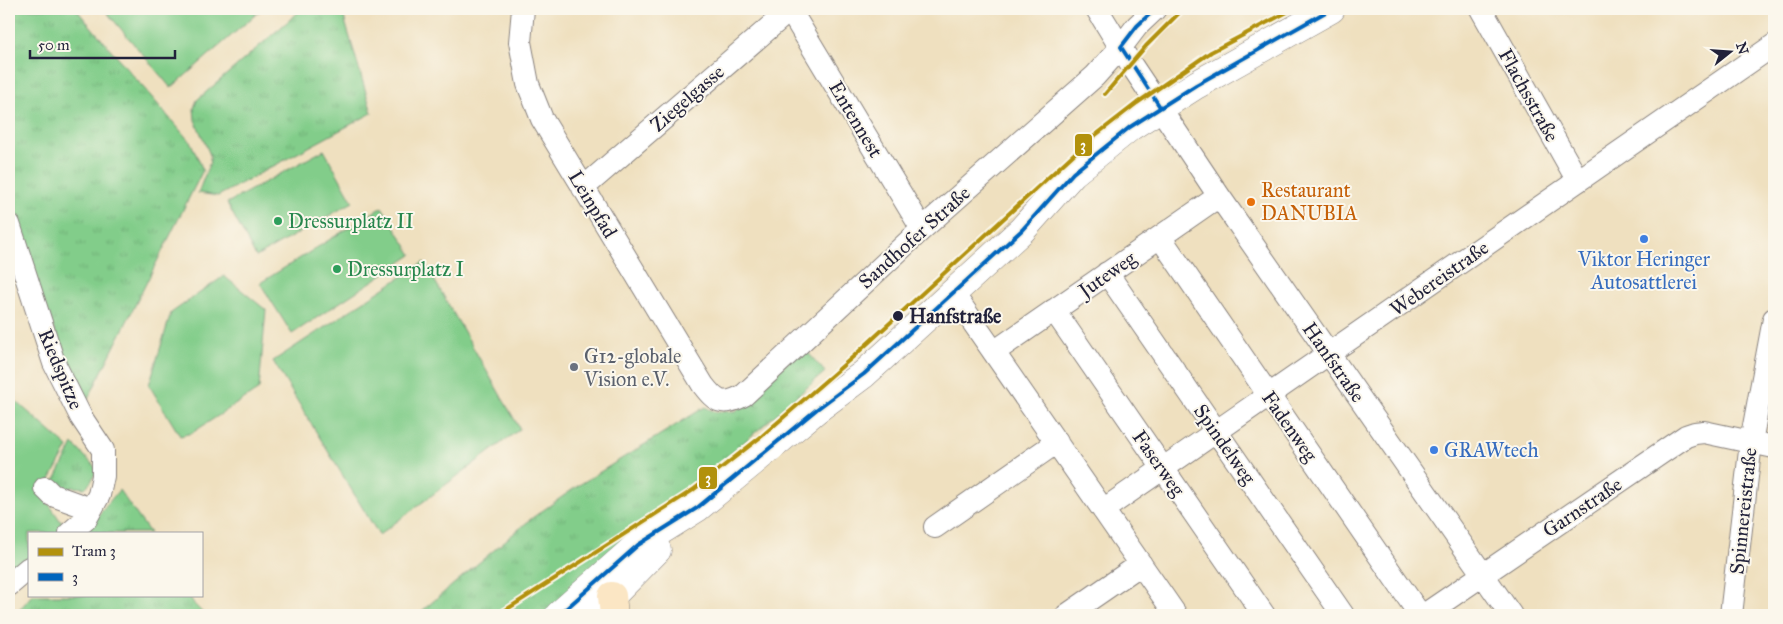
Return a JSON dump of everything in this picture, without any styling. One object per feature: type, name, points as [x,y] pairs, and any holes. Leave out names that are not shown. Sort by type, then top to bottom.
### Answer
[{"type":"street","name":"Leinpfad","points":[[523,9],[520,42],[528,84],[542,119],[703,385]]},
{"type":"street","name":"Ziegelgasse","points":[[583,188],[790,9]]},
{"type":"street","name":"Entennest","points":[[790,9],[922,229]]},
{"type":"street","points":[[1097,9],[1160,107]]},
{"type":"street","name":"Sandhofer Straße","points":[[703,385],[713,398],[723,402],[734,401],[744,395],[922,229],[1095,76],[1137,26],[1155,9]]},
{"type":"street","points":[[559,615],[638,545],[697,508],[817,409],[864,374],[1022,230],[1073,173],[1130,127],[1256,50],[1332,9]]},
{"type":"street","name":"Flachsstraße","points":[[1480,9],[1578,181]]},
{"type":"street","name":"Webereistraße","points":[[1103,510],[1774,46]]},
{"type":"street","name":"Hanfstraße","points":[[1160,107],[1219,196],[1511,615]]},
{"type":"street","name":"Juteweg","points":[[994,352],[1219,196]]},
{"type":"street","name":"Riedspitze","points":[[9,224],[54,362],[81,417],[103,450],[103,476],[99,495],[86,519],[71,532]]},
{"type":"street","name":"Fadenweg","points":[[1160,237],[1422,615]]},
{"type":"street","name":"Spindelweg","points":[[1107,274],[1342,615]]},
{"type":"street","points":[[952,292],[1176,615]]},
{"type":"street","name":"Faserweg","points":[[1054,310],[1264,615]]},
{"type":"street","name":"Spinnereistraße","points":[[1731,615],[1751,442],[1774,319]]},
{"type":"street","name":"Garnstraße","points":[[1422,615],[1686,436],[1704,432],[1774,447]]},
{"type":"street","points":[[935,527],[1057,442]]},
{"type":"street","points":[[45,488],[52,495],[91,509]]},
{"type":"street","points":[[593,615],[613,606],[697,508]]},
{"type":"street","points":[[1067,615],[1140,564]]},
{"type":"street","points":[[9,585],[28,569]]},
{"type":"green space","points":[[9,9],[76,9],[191,143],[203,170],[85,405],[35,284],[9,203]]},
{"type":"green space","points":[[104,9],[262,9],[171,88]]},
{"type":"green space","points":[[302,9],[343,9],[372,113],[218,196],[198,193],[210,162],[210,155],[195,120],[194,108],[197,100]]},
{"type":"green space","name":"Dressurplatz II","points":[[324,150],[353,202],[256,257],[227,203]]},
{"type":"green space","name":"Dressurplatz I","points":[[382,207],[412,255],[292,334],[260,283]]},
{"type":"green space","points":[[424,262],[520,429],[379,535],[273,361]]},
{"type":"green space","points":[[224,276],[266,310],[259,389],[192,433],[180,436],[149,385],[171,313]]},
{"type":"green space","points":[[803,347],[825,372],[545,615],[417,615],[532,518],[579,485],[705,407],[715,412],[736,411]]},
{"type":"green space","points":[[9,395],[68,447],[42,494],[64,526],[58,532],[28,532],[28,558],[9,574]]},
{"type":"green space","points":[[73,444],[97,469],[91,482],[85,488],[73,487],[62,492],[53,484]]},
{"type":"green space","points":[[119,490],[149,532],[85,532]]},
{"type":"green space","points":[[31,596],[190,596],[194,604],[205,615],[15,615]]},
{"type":"tram line","name":"3","points":[[1105,94],[1146,46],[1183,9]]},
{"type":"tram line","name":"3","points":[[498,615],[693,490],[762,436],[854,356],[1088,141],[1137,103],[1211,52],[1293,9]]},
{"type":"transit line","name":"3","points":[[1155,9],[1137,26],[1121,47],[1160,107]]},
{"type":"transit line","name":"3","points":[[559,615],[638,545],[697,508],[817,409],[864,374],[1022,230],[1073,173],[1130,127],[1196,85],[1331,9]]},
{"type":"place","name":"Restaurant DANUBIA","points":[[1251,202]]},
{"type":"place","name":"Dressurplatz II","points":[[278,221]]},
{"type":"place","name":"Viktor Heringer Autosattlerei","points":[[1644,239]]},
{"type":"place","name":"Dressurplatz I","points":[[337,269]]},
{"type":"place","name":"Hanfstraße","points":[[898,316]]},
{"type":"place","name":"G12-globale Vision e.V.","points":[[574,367]]},
{"type":"place","name":"GRAWtech","points":[[1434,450]]}]
